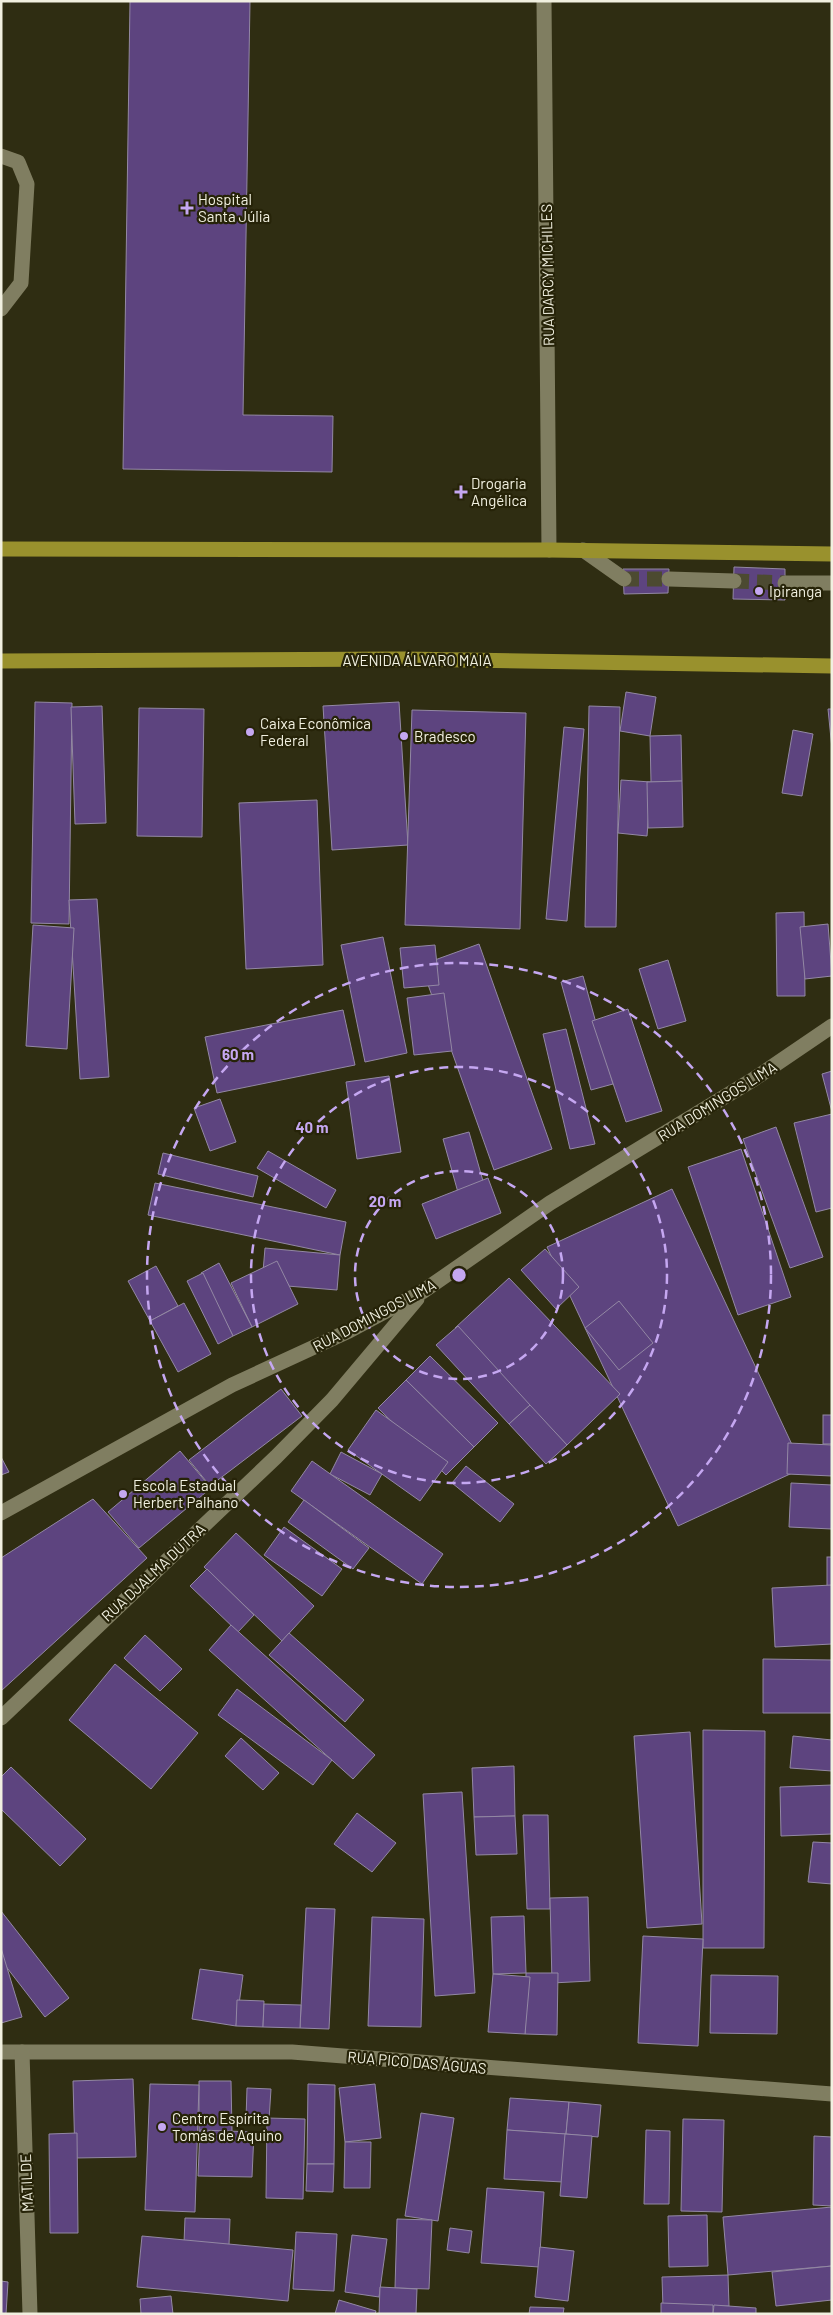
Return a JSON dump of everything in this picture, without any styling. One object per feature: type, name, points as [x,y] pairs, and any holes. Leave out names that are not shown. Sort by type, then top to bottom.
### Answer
[{"type":"main road","points":[[1,549],[583,550],[832,554]]},
{"type":"main road","name":"AVENIDA ÁLVARO MAIA","points":[[1,661],[404,659],[832,666]]},
{"type":"street","name":"RUA DARCY MICHILES","points":[[544,1],[549,550]]},
{"type":"street","points":[[1,156],[18,162],[26,184],[21,283],[1,308]]},
{"type":"street","points":[[583,550],[624,579]]},
{"type":"street","points":[[669,579],[734,580]]},
{"type":"street","points":[[785,583],[832,583]]},
{"type":"street","name":"RUA DOMINGOS LIMA","points":[[1,1512],[232,1386],[350,1331],[422,1292],[550,1203],[754,1079],[832,1026]]},
{"type":"street","name":"RUA DJALMA DUTRA","points":[[1,1718],[276,1457],[332,1400],[422,1292]]},
{"type":"street","name":"RUA PICO DAS ÁGUAS","points":[[1,2052],[292,2052],[832,2094]]},
{"type":"street","name":"MATILDE","points":[[22,2052],[30,2314]]},
{"type":"building","name":"Hospital Santa Júlia","points":[[130,1],[250,1],[243,415],[333,416],[332,472],[123,469]]},
{"type":"building","name":"Ipiranga","points":[[734,567],[785,569],[785,600],[733,599]]},
{"type":"building","points":[[623,569],[669,569],[668,593],[624,594]]},
{"type":"building","points":[[626,692],[656,697],[650,736],[620,731]]},
{"type":"building","points":[[35,702],[72,703],[69,924],[31,923]]},
{"type":"building","points":[[399,702],[408,845],[332,850],[323,706]]},
{"type":"building","points":[[102,706],[106,823],[75,824],[71,707]]},
{"type":"building","points":[[589,706],[620,707],[616,927],[585,927]]},
{"type":"building","points":[[139,708],[204,709],[202,837],[137,836]]},
{"type":"building","points":[[828,709],[832,709],[832,749]]},
{"type":"building","points":[[412,710],[526,713],[520,929],[405,925]]},
{"type":"building","points":[[564,727],[584,729],[567,921],[546,919]]},
{"type":"building","points":[[793,730],[813,734],[802,796],[782,793]]},
{"type":"building","points":[[681,735],[682,781],[651,782],[650,736]]},
{"type":"building","points":[[621,780],[651,782],[647,836],[618,833]]},
{"type":"building","points":[[682,781],[683,827],[648,828],[647,782]]},
{"type":"building","points":[[317,800],[323,965],[246,969],[239,803]]},
{"type":"building","points":[[97,899],[109,1077],[80,1079],[69,900]]},
{"type":"building","points":[[804,912],[805,996],[777,996],[776,913]]},
{"type":"building","points":[[828,924],[832,976],[805,979],[800,927]]},
{"type":"building","points":[[33,925],[74,928],[67,1049],[26,1046]]},
{"type":"building","points":[[383,937],[407,1053],[365,1062],[341,945]]},
{"type":"building","points":[[479,944],[552,1149],[494,1170],[421,965]]},
{"type":"building","points":[[435,945],[439,985],[404,988],[400,948]]},
{"type":"building","points":[[668,960],[686,1021],[658,1029],[639,969]]},
{"type":"building","points":[[583,976],[613,1084],[591,1090],[561,982]]},
{"type":"building","points":[[444,993],[452,1051],[414,1055],[407,998]]},
{"type":"building","points":[[628,1009],[662,1111],[626,1122],[592,1021]]},
{"type":"building","points":[[343,1010],[355,1065],[217,1093],[205,1037]]},
{"type":"building","points":[[566,1029],[595,1144],[570,1149],[543,1034]]},
{"type":"building","points":[[832,1071],[832,1112],[822,1074]]},
{"type":"building","points":[[389,1076],[401,1152],[357,1159],[346,1082]]},
{"type":"building","points":[[220,1099],[236,1142],[210,1151],[194,1108]]},
{"type":"building","points":[[832,1114],[832,1208],[816,1212],[794,1123]]},
{"type":"building","points":[[776,1127],[823,1257],[790,1268],[743,1139]]},
{"type":"building","points":[[469,1132],[485,1188],[459,1196],[443,1139]]},
{"type":"building","points":[[741,1149],[791,1297],[738,1315],[688,1167]]},
{"type":"building","points":[[268,1151],[336,1190],[326,1208],[257,1168]]},
{"type":"building","points":[[163,1153],[258,1176],[253,1197],[158,1174]]},
{"type":"building","points":[[488,1178],[501,1213],[436,1239],[422,1204]]},
{"type":"building","points":[[155,1183],[346,1222],[340,1255],[148,1215]]},
{"type":"building","points":[[672,1189],[803,1468],[678,1526],[547,1247]]},
{"type":"building","points":[[265,1248],[340,1255],[337,1290],[262,1284]]},
{"type":"building","points":[[545,1249],[579,1287],[556,1309],[521,1270]]},
{"type":"building","points":[[277,1261],[298,1304],[252,1327],[231,1283]]},
{"type":"building","points":[[219,1263],[252,1327],[233,1336],[201,1273]]},
{"type":"building","points":[[156,1266],[178,1306],[150,1321],[128,1281]]},
{"type":"building","points":[[203,1273],[233,1336],[218,1344],[187,1281]]},
{"type":"building","points":[[509,1278],[620,1394],[567,1445],[455,1328]]},
{"type":"building","points":[[619,1301],[653,1343],[619,1370],[585,1328]]},
{"type":"building","points":[[184,1303],[211,1354],[178,1372],[150,1321]]},
{"type":"building","points":[[458,1326],[530,1405],[509,1424],[436,1345]]},
{"type":"building","points":[[430,1356],[498,1423],[474,1447],[406,1380]]},
{"type":"building","points":[[406,1380],[474,1447],[446,1475],[378,1408]]},
{"type":"building","points":[[281,1389],[302,1416],[210,1486],[189,1460]]},
{"type":"building","points":[[530,1405],[567,1445],[546,1464],[509,1424]]},
{"type":"building","points":[[376,1410],[448,1462],[420,1501],[348,1450]]},
{"type":"building","points":[[823,1415],[832,1415],[832,1444],[823,1444]]},
{"type":"building","points":[[788,1443],[832,1445],[832,1476],[787,1474]]},
{"type":"building","points":[[180,1451],[211,1488],[139,1548],[108,1512]]},
{"type":"building","points":[[341,1452],[382,1474],[370,1495],[330,1474]]},
{"type":"building","points":[[1,1457],[9,1472],[1,1475]]},
{"type":"building","points":[[312,1461],[443,1554],[422,1584],[291,1491]]},
{"type":"building","points":[[466,1466],[514,1504],[500,1522],[452,1483]]},
{"type":"building","points":[[791,1483],[832,1485],[832,1529],[789,1527]]},
{"type":"building","points":[[93,1499],[147,1558],[1,1691],[1,1558]]},
{"type":"building","points":[[304,1500],[369,1548],[353,1569],[288,1522]]},
{"type":"building","points":[[284,1527],[342,1569],[322,1596],[264,1555]]},
{"type":"building","points":[[236,1533],[314,1606],[282,1641],[204,1567]]},
{"type":"building","points":[[827,1557],[832,1557],[832,1591],[827,1591]]},
{"type":"building","points":[[207,1569],[254,1615],[238,1632],[190,1586]]},
{"type":"building","points":[[832,1585],[832,1644],[775,1647],[772,1588]]},
{"type":"building","points":[[231,1625],[375,1755],[353,1779],[209,1650]]},
{"type":"building","points":[[289,1633],[364,1700],[345,1722],[269,1655]]},
{"type":"building","points":[[145,1635],[182,1669],[160,1691],[124,1658]]},
{"type":"building","points":[[763,1659],[832,1660],[832,1713],[763,1713]]},
{"type":"building","points":[[115,1664],[198,1733],[151,1789],[69,1720]]},
{"type":"building","points":[[237,1689],[332,1760],[313,1785],[218,1715]]},
{"type":"building","points":[[703,1730],[765,1731],[764,1948],[703,1948]]},
{"type":"building","points":[[690,1732],[702,1924],[647,1928],[634,1736]]},
{"type":"building","points":[[793,1736],[832,1740],[832,1771],[790,1768]]},
{"type":"building","points":[[241,1738],[279,1773],[263,1790],[225,1756]]},
{"type":"building","points":[[514,1766],[515,1816],[474,1817],[472,1768]]},
{"type":"building","points":[[11,1767],[86,1839],[60,1866],[1,1809],[1,1777]]},
{"type":"building","points":[[832,1785],[832,1834],[781,1836],[780,1787]]},
{"type":"building","points":[[462,1792],[475,1993],[435,1996],[423,1794]]},
{"type":"building","points":[[357,1813],[396,1843],[372,1872],[334,1844]]},
{"type":"building","points":[[523,1815],[548,1815],[550,1909],[527,1909]]},
{"type":"building","points":[[515,1816],[517,1854],[476,1855],[474,1817]]},
{"type":"building","points":[[813,1842],[832,1843],[832,1884],[808,1882]]},
{"type":"building","points":[[588,1897],[590,1981],[552,1983],[550,1898]]},
{"type":"building","points":[[306,1908],[335,1909],[329,2029],[300,2028]]},
{"type":"building","points":[[1,1911],[69,1998],[45,2017],[1,1960]]},
{"type":"building","points":[[524,1916],[526,1973],[493,1974],[491,1917]]},
{"type":"building","points":[[372,1917],[424,1919],[421,2027],[368,2026]]},
{"type":"building","points":[[643,1936],[703,1939],[698,2046],[638,2043]]},
{"type":"building","points":[[1,1948],[22,2017],[1,2023]]},
{"type":"building","points":[[200,1969],[243,1975],[236,2026],[192,2019]]},
{"type":"building","points":[[526,1973],[558,1973],[557,2035],[525,2034]]},
{"type":"building","points":[[493,1974],[530,1977],[525,2034],[488,2032]]},
{"type":"building","points":[[711,1975],[778,1976],[777,2034],[710,2033]]},
{"type":"building","points":[[237,2000],[264,2001],[263,2027],[236,2026]]},
{"type":"building","points":[[264,2004],[301,2005],[300,2028],[263,2027]]},
{"type":"building","points":[[133,2079],[136,2157],[75,2158],[73,2081]]},
{"type":"building","points":[[199,2081],[231,2081],[232,2131],[199,2132]]},
{"type":"building","points":[[150,2084],[199,2085],[195,2212],[145,2210]]},
{"type":"building","points":[[308,2084],[335,2085],[334,2164],[307,2164]]},
{"type":"building","points":[[375,2084],[381,2138],[345,2142],[339,2088]]},
{"type":"building","points":[[247,2088],[271,2089],[269,2120],[246,2119]]},
{"type":"building","points":[[510,2098],[569,2102],[566,2134],[507,2130]]},
{"type":"building","points":[[569,2102],[601,2105],[598,2137],[566,2134]]},
{"type":"building","points":[[421,2113],[454,2118],[438,2221],[405,2216]]},
{"type":"building","points":[[267,2118],[305,2119],[303,2199],[266,2198]]},
{"type":"building","points":[[683,2119],[724,2120],[722,2212],[681,2211]]},
{"type":"building","points":[[200,2130],[254,2132],[252,2177],[198,2176]]},
{"type":"building","points":[[507,2130],[566,2134],[563,2182],[504,2179]]},
{"type":"building","points":[[646,2130],[670,2131],[669,2204],[644,2204]]},
{"type":"building","points":[[77,2133],[78,2233],[50,2233],[49,2134]]},
{"type":"building","points":[[565,2134],[592,2136],[587,2198],[560,2196]]},
{"type":"building","points":[[814,2136],[832,2137],[832,2206],[813,2205]]},
{"type":"building","points":[[345,2142],[371,2142],[370,2188],[344,2188]]},
{"type":"building","points":[[307,2164],[334,2164],[333,2192],[306,2191]]},
{"type":"building","points":[[487,2188],[544,2192],[539,2267],[481,2263]]},
{"type":"building","points":[[832,2207],[832,2266],[728,2275],[723,2217]]},
{"type":"building","points":[[707,2215],[708,2266],[669,2267],[668,2216]]},
{"type":"building","points":[[185,2218],[230,2219],[229,2245],[184,2243]]},
{"type":"building","points":[[397,2219],[432,2220],[429,2289],[395,2288]]},
{"type":"building","points":[[450,2228],[472,2231],[469,2253],[447,2250]]},
{"type":"building","points":[[296,2232],[337,2234],[334,2291],[293,2289]]},
{"type":"building","points":[[352,2235],[387,2239],[379,2297],[345,2292]]},
{"type":"building","points":[[142,2236],[293,2250],[288,2301],[137,2287]]},
{"type":"building","points":[[540,2247],[574,2251],[568,2301],[535,2297]]},
{"type":"building","points":[[832,2266],[832,2300],[776,2306],[772,2272]]},
{"type":"building","points":[[728,2275],[729,2306],[663,2308],[662,2277]]},
{"type":"building","points":[[1,2281],[8,2282],[6,2314],[1,2313]]},
{"type":"building","points":[[380,2287],[417,2289],[416,2314],[379,2314]]},
{"type":"building","points":[[171,2296],[173,2314],[141,2314],[140,2299]]},
{"type":"building","points":[[339,2300],[376,2311],[375,2314],[335,2314]]},
{"type":"building","points":[[661,2303],[713,2305],[713,2314],[661,2314]]},
{"type":"building","points":[[714,2305],[756,2308],[756,2314],[713,2314]]},
{"type":"building","points":[[530,2307],[564,2308],[563,2314],[529,2314]]},
{"type":"tunnel","points":[[624,579],[669,579]]},
{"type":"tunnel","points":[[734,581],[785,583]]},
{"type":"place","name":"Hospital Santa Júlia","points":[[187,208]]},
{"type":"place","name":"Drogaria Angélica","points":[[461,492]]},
{"type":"place","name":"Ipiranga","points":[[759,591]]},
{"type":"place","name":"Caixa Econômica Federal","points":[[250,732]]},
{"type":"place","name":"Bradesco","points":[[404,736]]},
{"type":"place","name":"Escola Estadual Herbert Palhano","points":[[123,1494]]},
{"type":"place","name":"Centro Espírita Tomás de Aquino","points":[[162,2127]]}]
